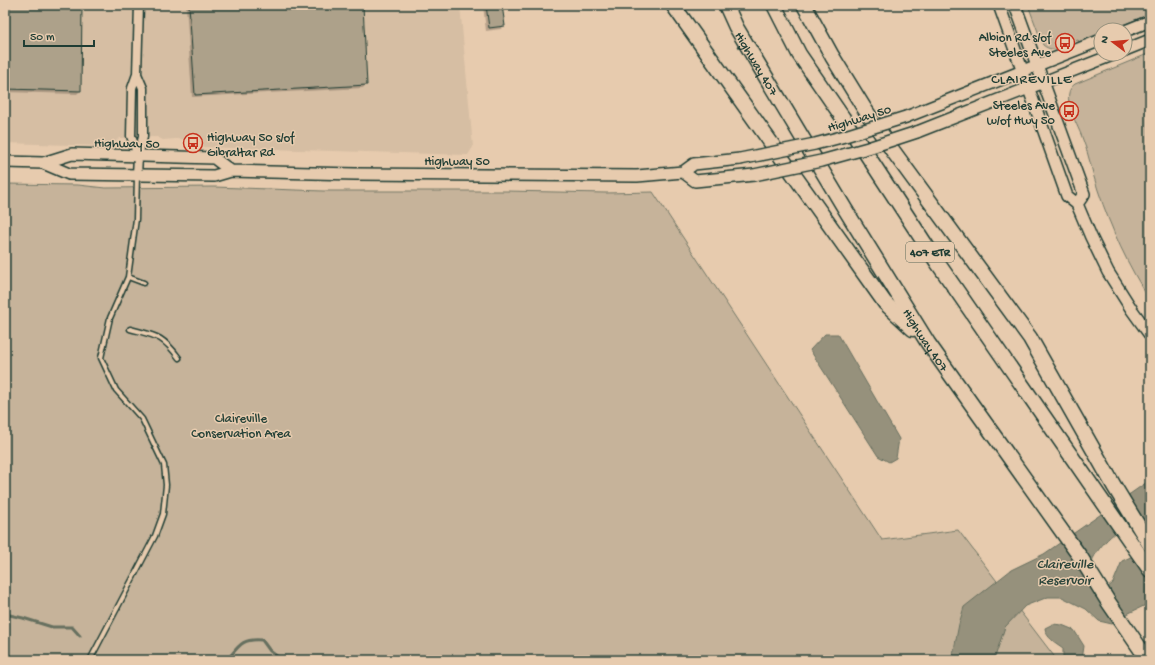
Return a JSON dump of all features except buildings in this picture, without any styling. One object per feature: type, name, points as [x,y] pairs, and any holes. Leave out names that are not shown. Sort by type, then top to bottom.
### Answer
[{"type":"highway","points":[[673,5],[885,303],[928,343]]},
{"type":"highway","name":"Highway 407","points":[[726,5],[736,27],[845,209],[928,343],[1081,558],[1109,603],[1148,660]]},
{"type":"highway","name":"407 ETR","points":[[774,5],[799,54],[843,118],[937,262],[1150,570]]},
{"type":"highway","points":[[804,5],[832,56],[893,151],[1030,338],[1114,486],[1150,545]]},
{"type":"main road","points":[[999,5],[1067,196],[1077,204],[1091,238],[1108,272],[1150,335]]},
{"type":"main road","points":[[1015,5],[1084,194],[1077,204]]},
{"type":"main road","points":[[1133,28],[1150,21]]},
{"type":"main road","points":[[1133,47],[1150,40]]},
{"type":"main road","name":"Highway 50","points":[[43,163],[69,174],[214,176],[231,171],[355,174],[658,175],[683,172],[694,164],[740,159],[790,150],[846,136],[906,117],[1093,43]]},
{"type":"main road","points":[[683,172],[695,181],[754,175],[821,161],[917,132],[1094,62]]},
{"type":"main road","name":"Highway 50","points":[[5,162],[43,163],[72,154],[214,158],[231,171]]},
{"type":"street","points":[[138,156],[131,136],[132,88],[137,74],[139,5]]},
{"type":"street","points":[[137,74],[143,88],[142,136],[138,156],[138,174]]},
{"type":"lane","points":[[90,660],[155,536],[163,514],[166,485],[164,465],[153,440],[142,419],[116,390],[101,358],[110,318],[128,277],[136,220],[138,174]]},
{"type":"lane","points":[[128,277],[144,283]]},
{"type":"lane","points":[[130,328],[161,338],[179,358]]},
{"type":"shaded area","points":[[5,5],[460,5],[473,147],[468,155],[200,147],[200,140],[163,140],[157,137],[119,138],[115,142],[102,146],[5,143]]},
{"type":"green space","points":[[1028,5],[1150,5],[1150,14],[1130,22],[1093,22],[1093,37],[1080,43],[1078,40],[1056,49],[1047,48],[1043,45]]},
{"type":"green space","points":[[1150,53],[1150,300],[1127,261],[1103,205],[1089,157],[1073,117],[1069,102],[1071,89],[1075,84],[1128,62],[1133,62],[1133,60]]},
{"type":"green space","name":"Claireville Conservation Area","points":[[5,184],[78,185],[105,188],[214,187],[323,191],[653,192],[882,540],[958,530],[1057,660],[5,660]]},
{"type":"water","points":[[825,334],[838,334],[899,439],[896,458],[889,462],[878,456],[810,350]]},
{"type":"water","name":"Claireville Reservoir","points":[[1150,480],[1150,515],[1145,519],[1122,528],[1110,537],[1095,555],[1092,561],[1091,570],[1101,593],[1113,583],[1122,561],[1150,548],[1150,603],[1129,613],[1112,624],[1099,621],[1086,609],[1062,597],[1048,597],[1025,606],[1005,627],[994,660],[952,660],[964,607],[1011,570],[1044,554]]},
{"type":"water","points":[[1053,624],[1062,625],[1074,630],[1084,646],[1082,660],[1063,660],[1063,648],[1051,640],[1045,628]]},
{"type":"waterway","points":[[5,614],[52,627],[72,627],[80,636]]},
{"type":"waterway","points":[[227,660],[242,644],[250,640],[262,640],[270,651],[282,660]]},
{"type":"waterway","points":[[299,660],[311,660]]},
{"type":"place","name":"Albion Rd s/of Steeles Ave","points":[[1065,43]]},
{"type":"place","name":"Steeles Ave w/of Hwy 50","points":[[1069,111]]},
{"type":"place","name":"Highway 50 s/of Gibraltar Rd","points":[[193,143]]},
{"type":"district","name":"CLAIREVILLE","points":[[1032,78]]}]
